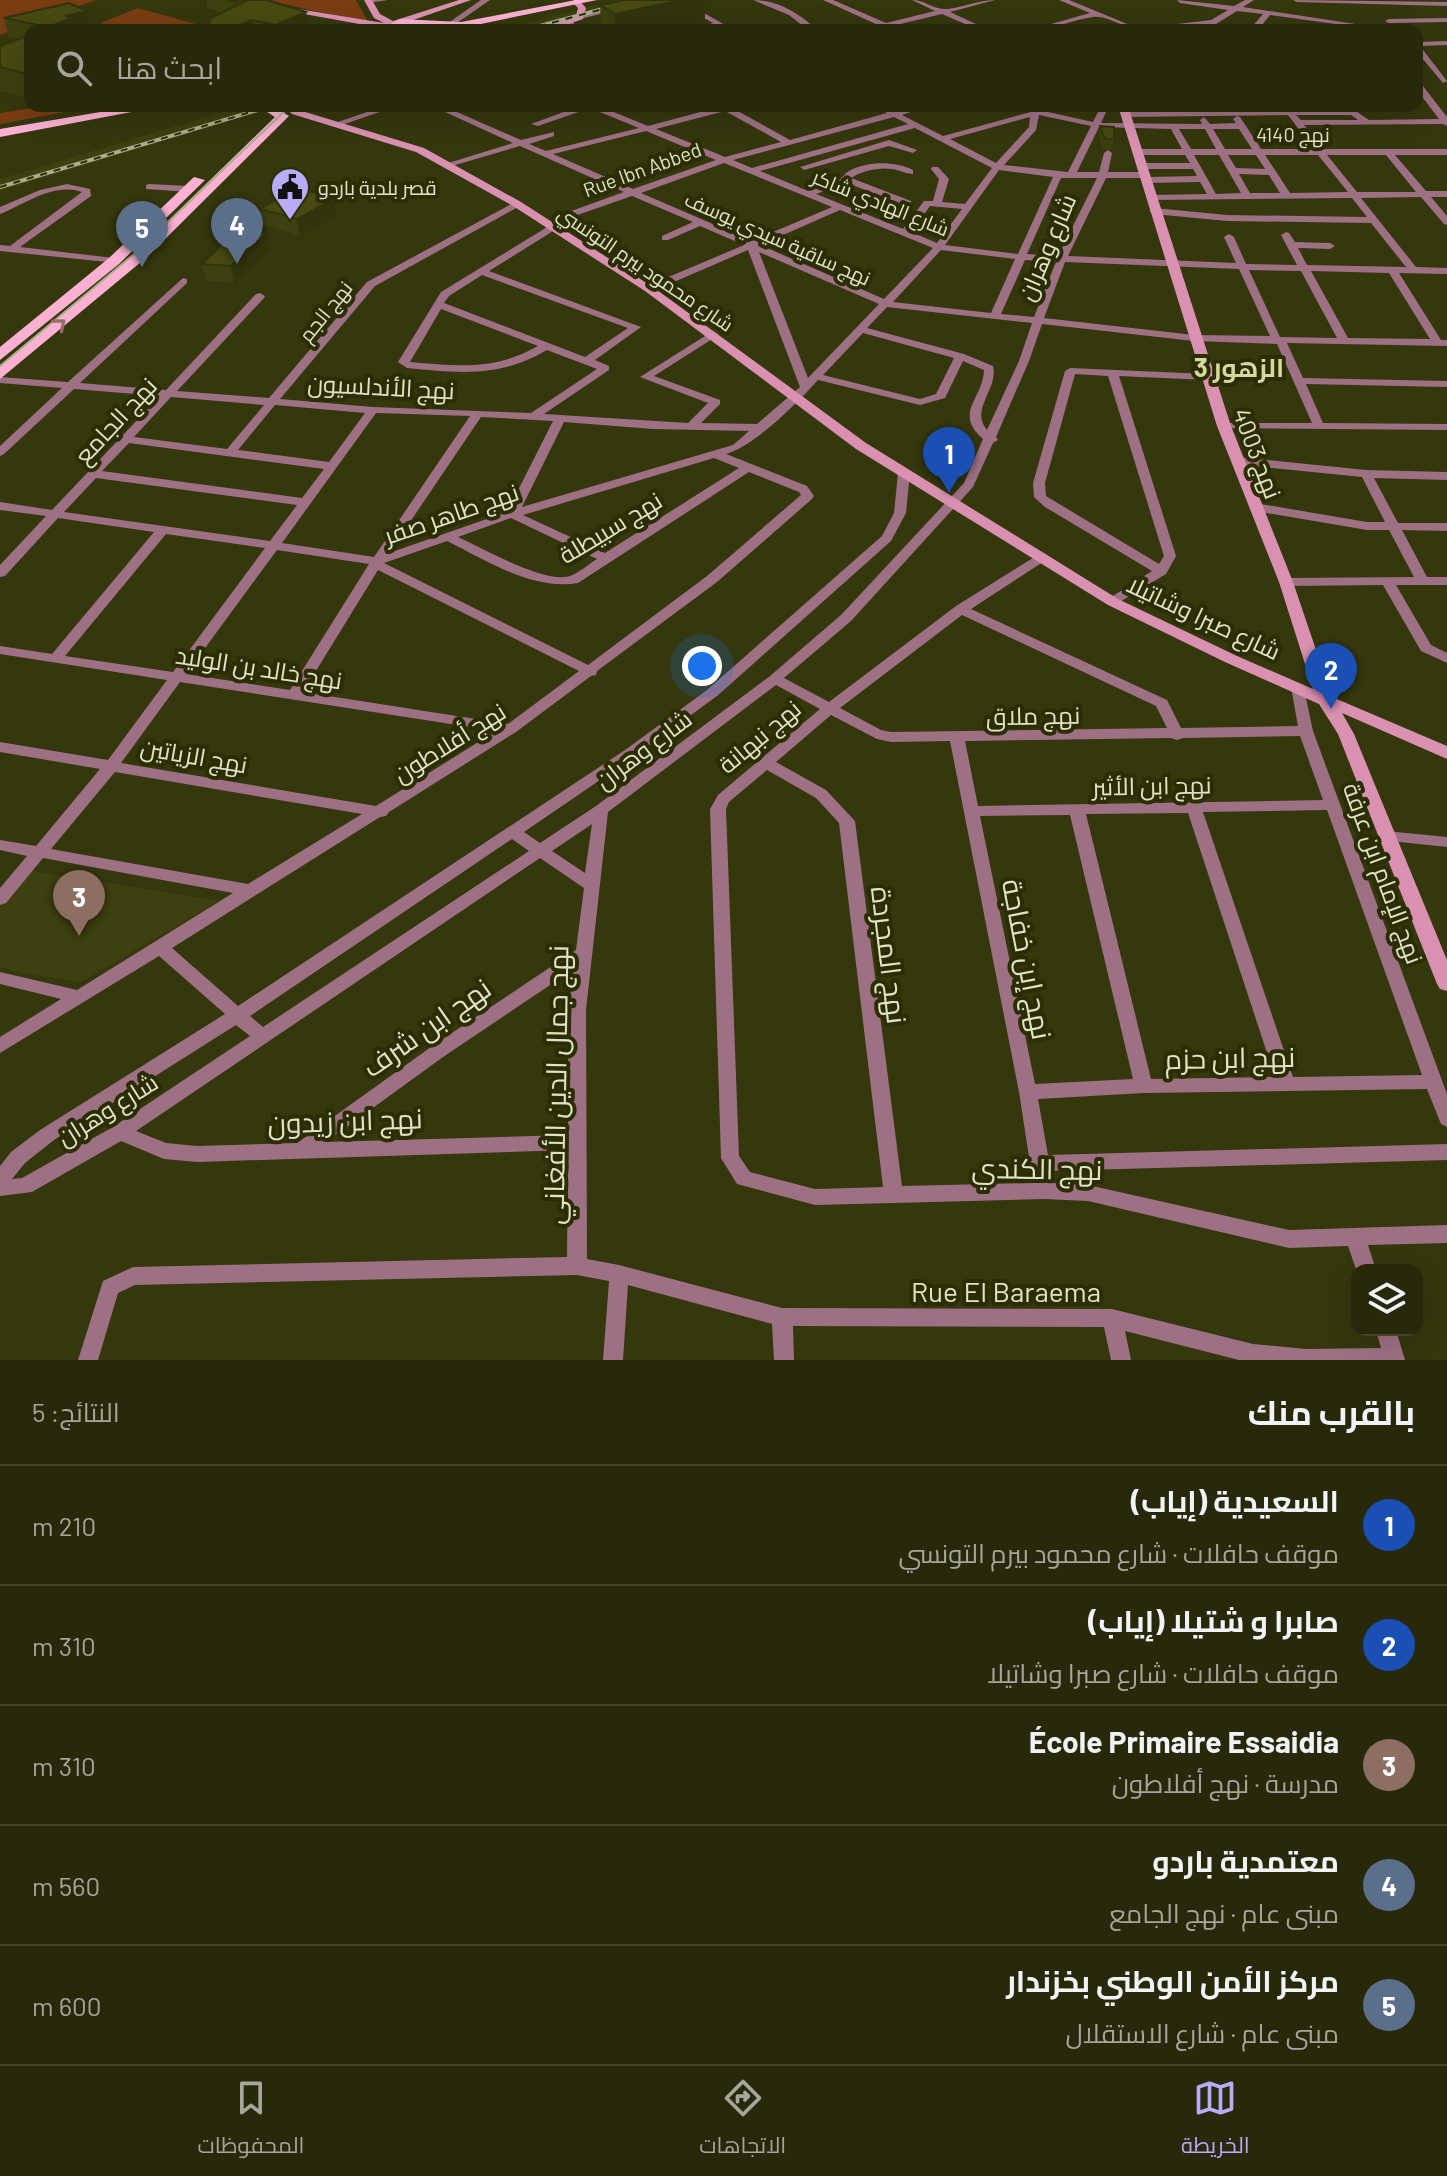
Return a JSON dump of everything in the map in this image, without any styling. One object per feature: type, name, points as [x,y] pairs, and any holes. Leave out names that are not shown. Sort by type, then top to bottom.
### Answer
[{"type":"main road","points":[[368,0],[385,24]]},
{"type":"main road","points":[[393,24],[467,0]]},
{"type":"main road","points":[[444,24],[475,0]]},
{"type":"main road","points":[[455,24],[577,6],[592,0]]},
{"type":"main road","points":[[458,24],[610,0]]},
{"type":"main road","points":[[564,24],[577,6]]},
{"type":"main road","points":[[272,7],[375,24]]},
{"type":"main road","points":[[59,120],[94,112]]},
{"type":"main road","points":[[0,130],[109,112]]},
{"type":"main road","points":[[0,355],[114,261],[265,115],[264,112]]},
{"type":"main road","points":[[0,377],[142,254],[283,116],[274,112]]},
{"type":"main road","name":"شارع محمود بيرم التونسي","points":[[305,112],[333,125],[407,145],[552,225],[801,392],[904,473],[953,502]]},
{"type":"main road","name":"نهج 4003","points":[[1126,112],[1207,377],[1286,582],[1324,698],[1346,734],[1447,984]]},
{"type":"main road","name":"شارع صبرا وشاتيلا","points":[[953,502],[1113,602],[1447,753]]},
{"type":"street","points":[[368,0],[384,0]]},
{"type":"street","points":[[393,24],[459,0]]},
{"type":"street","points":[[444,24],[486,0]]},
{"type":"street","points":[[577,6],[654,0]]},
{"type":"street","points":[[676,0],[719,24]]},
{"type":"street","points":[[757,0],[792,13],[806,24]]},
{"type":"street","points":[[827,0],[885,24]]},
{"type":"street","points":[[916,0],[971,24]]},
{"type":"street","points":[[891,24],[991,0]]},
{"type":"street","points":[[1063,0],[1123,24]]},
{"type":"street","points":[[1202,24],[1213,22],[1250,0]]},
{"type":"street","points":[[1297,0],[1447,4]]},
{"type":"street","points":[[1178,6],[1234,10],[1333,24]]},
{"type":"street","points":[[1058,24],[1097,14]]},
{"type":"street","points":[[1258,24],[1267,14]]},
{"type":"street","points":[[1351,17],[1357,24]]},
{"type":"street","points":[[1423,47],[1447,42],[1429,20]]},
{"type":"street","points":[[1389,21],[1447,20]]},
{"type":"street","points":[[1423,49],[1447,53]]},
{"type":"street","points":[[1423,54],[1446,84],[1423,88]]},
{"type":"street","points":[[1432,66],[1447,67]]},
{"type":"street","points":[[1423,94],[1446,122]]},
{"type":"street","points":[[1433,106],[1447,106]]},
{"type":"street","points":[[333,125],[376,112]]},
{"type":"street","name":"نهج ساقية سيدي يوسف","points":[[449,112],[886,304],[1194,338],[1443,343]]},
{"type":"street","points":[[535,124],[572,112]]},
{"type":"street","name":"شارع الهادي شاكر","points":[[606,112],[939,247],[1022,257],[1173,265],[1447,271]]},
{"type":"street","points":[[544,154],[709,112]]},
{"type":"street","points":[[737,112],[788,142]]},
{"type":"street","points":[[890,112],[997,167],[1071,176],[1146,174],[1203,179]]},
{"type":"street","name":"Rue Ibn Abbed","points":[[547,345],[523,360],[493,370],[404,364],[437,304],[480,271],[563,217],[724,160],[902,112]]},
{"type":"street","points":[[1034,112],[1130,126],[1241,126]]},
{"type":"street","points":[[942,139],[1043,112]]},
{"type":"street","points":[[1071,176],[1102,112]]},
{"type":"street","points":[[1164,112],[1217,112]]},
{"type":"street","points":[[1233,112],[1287,196]]},
{"type":"street","points":[[1290,112],[1413,270]]},
{"type":"street","points":[[1353,112],[1368,123]]},
{"type":"street","name":"نهج طاهر صفر","points":[[0,506],[377,562],[512,514],[715,454],[741,444],[760,428],[801,392],[862,330],[939,247],[997,167],[1033,128],[1037,114]]},
{"type":"street","points":[[1202,114],[1247,196]]},
{"type":"street","points":[[357,131],[361,117]]},
{"type":"street","points":[[1298,123],[1446,122]]},
{"type":"street","points":[[755,170],[915,125]]},
{"type":"street","points":[[1173,126],[1213,196]]},
{"type":"street","points":[[448,166],[551,134]]},
{"type":"street","points":[[769,176],[889,143],[913,150]]},
{"type":"street","name":"نهج 4140","points":[[1140,152],[1447,152]]},
{"type":"street","points":[[1388,152],[1421,195],[1447,222]]},
{"type":"street","name":"شارع وهران","points":[[0,1188],[25,1186],[120,1132],[542,850],[601,810],[775,679],[846,618],[969,484],[992,440],[1040,321],[1052,281],[1103,175],[1108,153]]},
{"type":"street","points":[[810,193],[847,180],[852,172],[896,165],[910,172]]},
{"type":"street","points":[[1146,174],[1195,166]]},
{"type":"street","points":[[935,169],[944,179],[937,203]]},
{"type":"street","points":[[1233,171],[1271,172]]},
{"type":"street","points":[[995,316],[1058,175]]},
{"type":"street","points":[[847,180],[908,203]]},
{"type":"street","points":[[0,211],[58,189],[81,187],[87,191],[6,249]]},
{"type":"street","points":[[149,187],[189,189]]},
{"type":"street","points":[[1151,197],[1447,194]]},
{"type":"street","points":[[905,233],[923,205],[937,203],[968,207]]},
{"type":"street","name":"نهج الجم","points":[[230,452],[371,284],[517,204]]},
{"type":"street","points":[[649,289],[840,207]]},
{"type":"street","points":[[1154,211],[1227,218],[1375,220]]},
{"type":"street","points":[[665,238],[699,223]]},
{"type":"street","points":[[1229,237],[1319,426]]},
{"type":"street","points":[[1330,246],[1289,240],[1345,342]]},
{"type":"street","points":[[751,246],[801,392]]},
{"type":"street","points":[[6,249],[114,261]]},
{"type":"street","points":[[1392,270],[1443,343]]},
{"type":"street","points":[[480,271],[636,327],[588,360]]},
{"type":"street","points":[[0,452],[183,281]]},
{"type":"street","name":"نهج الجامع","points":[[0,573],[260,296]]},
{"type":"street","points":[[437,304],[605,368],[533,416]]},
{"type":"street","points":[[862,330],[960,356],[989,368],[990,376],[974,418],[977,430],[992,440]]},
{"type":"street","points":[[692,426],[716,402],[645,378],[713,334]]},
{"type":"street","points":[[815,376],[930,402],[941,396],[960,356]]},
{"type":"street","points":[[1161,571],[1049,504],[1038,491],[1069,373],[1076,370],[1207,377]]},
{"type":"street","points":[[1112,372],[1170,556],[1161,571],[1113,602]]},
{"type":"street","name":"نهج الأندلسيون","points":[[0,377],[68,387],[373,410],[760,428]]},
{"type":"street","points":[[1299,381],[1447,384]]},
{"type":"street","points":[[0,899],[112,765],[174,676],[373,410]]},
{"type":"street","points":[[295,694],[377,562],[477,414]]},
{"type":"street","points":[[560,419],[512,514],[605,558]]},
{"type":"street","points":[[1224,426],[1447,427]]},
{"type":"street","points":[[127,439],[331,466]]},
{"type":"street","name":"نهج أفلاطون","points":[[0,1046],[511,729],[712,579],[808,496],[803,489],[715,454]]},
{"type":"street","points":[[1237,461],[1366,474],[1447,476]]},
{"type":"street","name":"نهج سبيطلة","points":[[446,536],[535,576],[560,582],[573,580],[746,468]]},
{"type":"street","points":[[0,1188],[3,1175],[11,1165],[47,1135],[238,1015],[513,832],[712,693],[887,538],[900,513],[904,473]]},
{"type":"street","points":[[94,474],[303,502]]},
{"type":"street","points":[[1366,474],[1422,581]]},
{"type":"street","points":[[1255,507],[1367,526],[1447,527]]},
{"type":"street","points":[[56,658],[163,530]]},
{"type":"street","name":"نهج نبهانة","points":[[730,1158],[718,809],[731,789],[767,763],[829,709],[961,609],[1041,557]]},
{"type":"street","points":[[377,562],[591,672]]},
{"type":"street","points":[[1286,582],[1447,581]]},
{"type":"street","points":[[1388,582],[1426,648],[1447,659]]},
{"type":"street","points":[[961,609],[1162,703],[1177,735]]},
{"type":"street","points":[[1426,648],[1447,648]]},
{"type":"street","name":"نهج خالد بن الوليد","points":[[0,650],[511,729]]},
{"type":"street","name":"نهج ملاق","points":[[775,679],[883,736],[957,738],[1306,731]]},
{"type":"street","name":"نهج الإمام ابن عرفة","points":[[1298,687],[1306,731],[1437,1078],[1447,1119]]},
{"type":"street","name":"نهج إبن خفاجة","points":[[957,738],[1028,1092],[1044,1191]]},
{"type":"street","name":"نهج الزياتين","points":[[0,747],[381,812]]},
{"type":"street","name":"نهج المجردة","points":[[767,763],[821,794],[847,821],[894,1195]]},
{"type":"street","name":"نهج ابن الأثير","points":[[972,811],[1334,805]]},
{"type":"street","points":[[1194,808],[1287,1085]]},
{"type":"street","name":"نهج جمال الدين الأفغاني","points":[[577,1266],[577,1010],[581,955],[601,810]]},
{"type":"street","points":[[1077,810],[1144,1086]]},
{"type":"street","points":[[513,832],[591,885]]},
{"type":"street","points":[[1386,836],[1447,842]]},
{"type":"street","points":[[0,845],[252,891]]},
{"type":"street","points":[[160,947],[261,1036]]},
{"type":"street","name":"نهج ابن شرف","points":[[304,1148],[437,1052],[581,955]]},
{"type":"street","points":[[0,978],[79,997]]},
{"type":"street","name":"نهج ابن حزم","points":[[1028,1092],[1437,1078]]},
{"type":"street","name":"نهج ابن زيدون","points":[[120,1132],[140,1143],[175,1152],[577,1142]]},
{"type":"street","points":[[1039,1163],[1447,1152]]},
{"type":"street","name":"نهج الكندي","points":[[730,1158],[744,1178],[801,1195],[1044,1191],[1106,1195],[1269,1237],[1447,1234]]},
{"type":"street","points":[[1355,1237],[1364,1264]]},
{"type":"street","name":"Rue El Baraema","points":[[88,1360],[110,1287],[133,1276],[577,1266],[782,1317],[1112,1318],[1254,1357],[1395,1359]]},
{"type":"street","points":[[613,1360],[619,1274]]},
{"type":"street","points":[[782,1317],[784,1360]]},
{"type":"street","points":[[1112,1318],[1121,1360]]},
{"type":"street","points":[[1388,1336],[1395,1359]]},
{"type":"shaded area","points":[[0,0],[96,0],[24,24],[0,35]]},
{"type":"shaded area","points":[[264,0],[356,0],[367,20],[361,21]]},
{"type":"shaded area","points":[[616,0],[640,0],[550,24],[522,24]]},
{"type":"shaded area","points":[[138,8],[196,24],[105,24],[100,23]]},
{"type":"shaded area","points":[[24,109],[24,112],[65,112],[0,124],[0,113]]},
{"type":"shaded area","points":[[223,112],[259,112],[0,191],[0,179]]},
{"type":"shaded area","points":[[27,870],[219,901],[81,982],[20,973],[0,967],[0,906]]},
{"type":"building","points":[[248,0],[267,0],[306,12],[278,24],[252,20],[243,24],[208,24],[211,18]]},
{"type":"building","points":[[625,0],[681,0],[615,14],[600,5]]},
{"type":"building","points":[[69,3],[87,11],[66,16],[70,19],[56,24],[33,24],[4,18]]},
{"type":"building","points":[[24,37],[24,73],[0,67],[0,46]]},
{"type":"building","points":[[1100,126],[1114,127],[1114,139],[1105,139]]},
{"type":"building","points":[[306,190],[334,199],[297,219],[260,209],[286,194],[295,197]]},
{"type":"building","points":[[237,229],[267,233],[231,266],[202,264]]},
{"type":"tram line","points":[[0,366],[140,249],[284,112]]},
{"type":"railway","points":[[547,24],[636,0]]},
{"type":"railway","points":[[0,187],[251,112]]},
{"type":"place","name":"قصر بلدية باردو","points":[[290,221]]},
{"type":"place","name":"معتمدية باردو","points":[[237,264]]},
{"type":"place","name":"مركز الأمن الوطني بخزندار","points":[[142,267]]},
{"type":"place","name":"السعيدية (إياب)","points":[[949,493]]},
{"type":"place","name":"صابرا و شتيلا (إياب)","points":[[1331,709]]},
{"type":"place","name":"École Primaire Essaidia","points":[[79,936]]},
{"type":"district","name":"الزهور 3","points":[[1239,366]]}]
